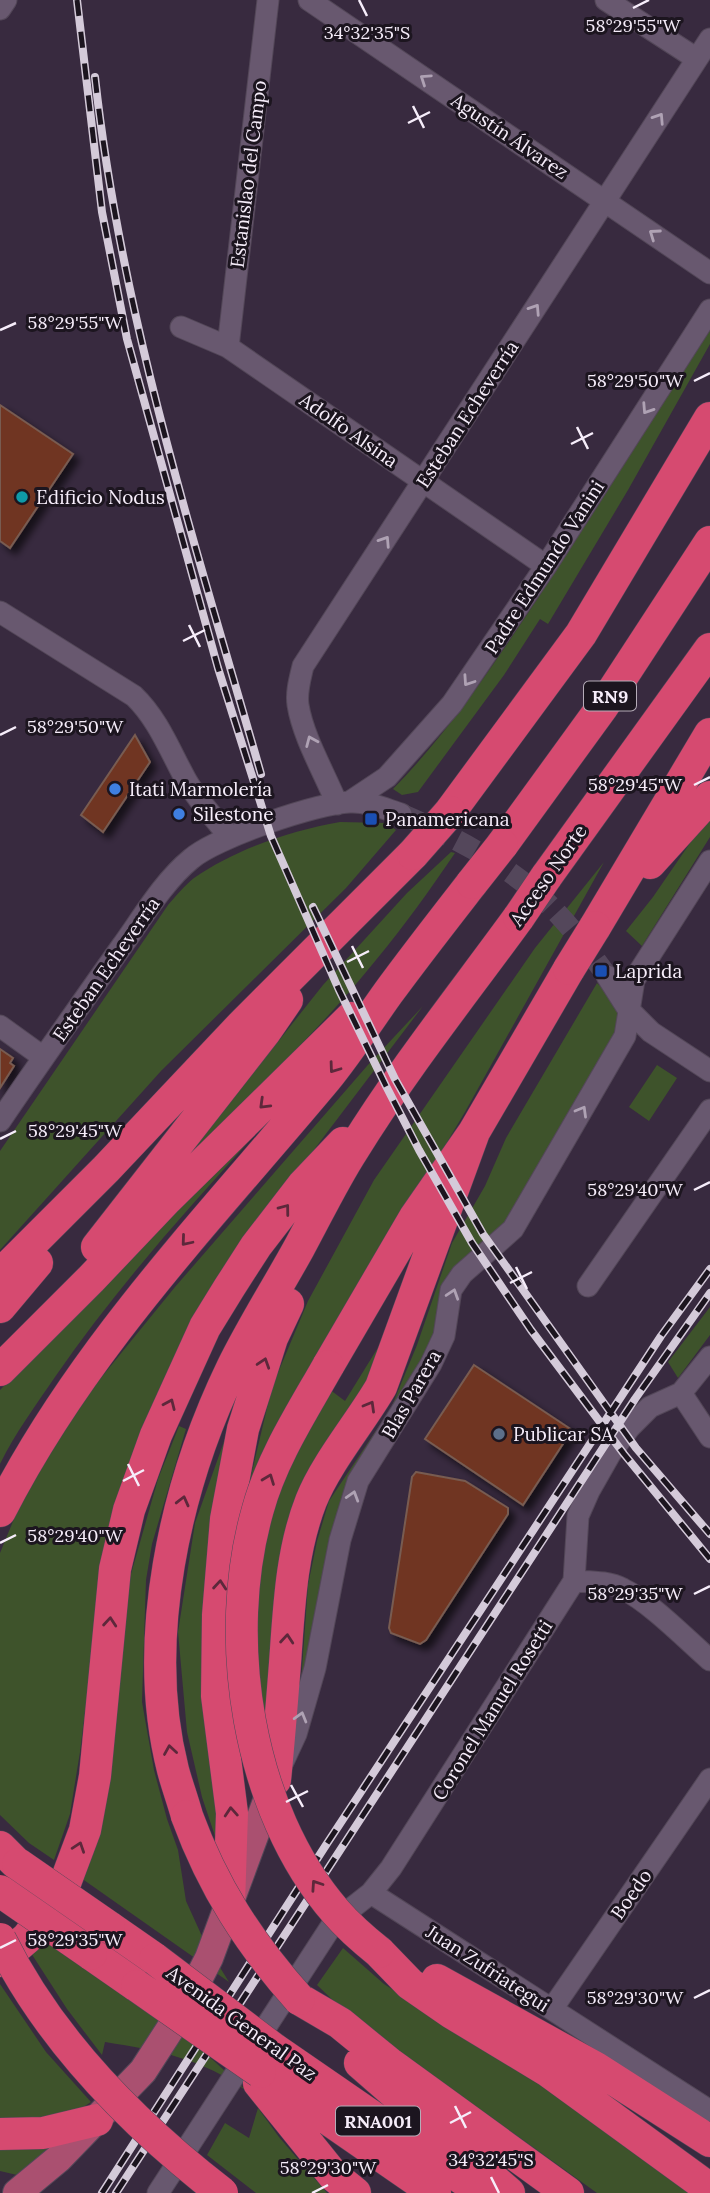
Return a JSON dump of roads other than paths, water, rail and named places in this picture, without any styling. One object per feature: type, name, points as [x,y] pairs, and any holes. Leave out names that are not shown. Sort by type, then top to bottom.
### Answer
[{"type":"highway","points":[[0,1275],[450,812],[581,634],[710,418]]},
{"type":"highway","name":"RN9","points":[[417,953],[502,845],[603,706],[710,542]]},
{"type":"highway","name":"Acceso Norte","points":[[384,1101],[710,649]]},
{"type":"highway","points":[[710,734],[474,1132],[415,1217],[285,1443],[258,1509],[248,1555],[241,1642],[245,1689],[257,1752],[268,1789],[299,1858],[335,1911],[410,1984],[452,2013],[548,2071],[710,2189]]},
{"type":"highway","points":[[601,918],[710,797]]},
{"type":"highway","points":[[37,1331],[93,1252],[265,1032],[322,946]]},
{"type":"highway","points":[[0,1370],[167,1199],[417,953]]},
{"type":"highway","points":[[0,1511],[25,1462],[83,1373],[176,1252],[327,1077],[417,953]]},
{"type":"highway","points":[[384,1101],[351,1153],[232,1369],[205,1429],[172,1546],[163,1604],[161,1658],[165,1719],[173,1769],[187,1816],[208,1865],[256,1948],[299,1999],[509,2193]]},
{"type":"highway","points":[[0,1961],[26,1938],[61,1894],[85,1830],[95,1776],[115,1569],[129,1510],[162,1422],[205,1327],[256,1246],[303,1185],[384,1101]]},
{"type":"highway","points":[[275,1780],[292,1581],[298,1541],[312,1499],[328,1469],[381,1387],[474,1132]]},
{"type":"highway","points":[[229,1905],[232,1813],[217,1696],[218,1615],[226,1519],[243,1429],[272,1338],[314,1247],[351,1153]]},
{"type":"highway","points":[[0,1307],[37,1263],[106,1168]]},
{"type":"highway","name":"Avenida General Paz","points":[[9,1857],[155,1959],[257,2064],[483,2193]]},
{"type":"highway","name":"Avenida General Paz","points":[[0,1891],[137,1986],[257,2064],[435,2193]]},
{"type":"highway","points":[[0,1939],[35,2001],[66,2044],[149,2132],[222,2193]]},
{"type":"highway","points":[[380,1953],[425,1974],[596,2068],[710,2141]]},
{"type":"highway","points":[[334,2029],[389,2063],[568,2193]]},
{"type":"highway","points":[[257,2064],[334,2176],[355,2193]]},
{"type":"highway","points":[[0,2134],[43,2133],[97,2120]]},
{"type":"main road","points":[[23,2191],[97,2120],[143,2071],[183,2009],[209,1958],[275,1780]]},
{"type":"street","points":[[0,9],[6,0]]},
{"type":"street","name":"Estanislao del Campo","points":[[228,347],[268,0]]},
{"type":"street","name":"Agustín Álvarez","points":[[309,0],[710,273]]},
{"type":"street","points":[[606,0],[697,59]]},
{"type":"street","name":"Esteban Echeverría","points":[[0,1121],[175,874],[203,849],[230,837],[299,814],[344,803],[305,727],[298,704],[298,684],[303,666],[710,39]]},
{"type":"street","name":"Padre Edmundo Vanini","points":[[344,803],[387,777],[452,704],[546,566],[710,310]]},
{"type":"street","name":"Adolfo Alsina","points":[[181,327],[228,347],[546,566]]},
{"type":"street","points":[[0,612],[134,696],[144,706],[193,792],[230,837]]},
{"type":"street","points":[[344,803],[374,805],[401,814]]},
{"type":"street","name":"Blas Parera","points":[[275,1780],[296,1734],[312,1681],[340,1540],[358,1481],[431,1364],[444,1336],[451,1290],[462,1274],[513,1229],[625,1036],[634,980],[710,861]]},
{"type":"street","points":[[607,976],[628,1009],[651,1032],[710,1071]]},
{"type":"street","points":[[0,1027],[43,1057]]},
{"type":"street","points":[[588,1286],[710,1110]]},
{"type":"street","name":"Coronel Manuel Rosetti","points":[[158,2193],[334,1923],[371,1893],[391,1868],[573,1581],[578,1517],[610,1454],[650,1406],[681,1392],[710,1357]]},
{"type":"street","points":[[681,1392],[710,1437]]},
{"type":"street","points":[[573,1581],[603,1583],[623,1589],[654,1611],[710,1660]]},
{"type":"street","name":"Boedo","points":[[552,2009],[710,1779]]},
{"type":"street","name":"Juan Zufriategui","points":[[371,1893],[710,2111]]},
{"type":"tunnel","points":[[401,814],[474,850],[526,884],[568,925],[607,976]]},
{"type":"railway","points":[[77,0],[102,212],[127,339],[218,668],[271,836],[339,990],[386,1086],[472,1243],[531,1330],[624,1454],[710,1559]]},
{"type":"railway","points":[[95,77],[107,166],[142,341],[186,515],[261,774]]},
{"type":"railway","points":[[313,907],[395,1079],[483,1234],[636,1448],[710,1534]]},
{"type":"railway","points":[[102,2193],[326,1845],[661,1336],[710,1269]]},
{"type":"railway","points":[[116,2193],[635,1399],[710,1293]]},
{"type":"place","name":"Edificio Nodus","points":[[22,497]]},
{"type":"place","name":"Itati Marmolería","points":[[115,789]]},
{"type":"place","name":"Silestone","points":[[179,814]]},
{"type":"place","name":"Panamericana","points":[[371,819]]},
{"type":"place","name":"Laprida","points":[[601,971]]},
{"type":"place","name":"Publicar SA","points":[[499,1434]]}]
